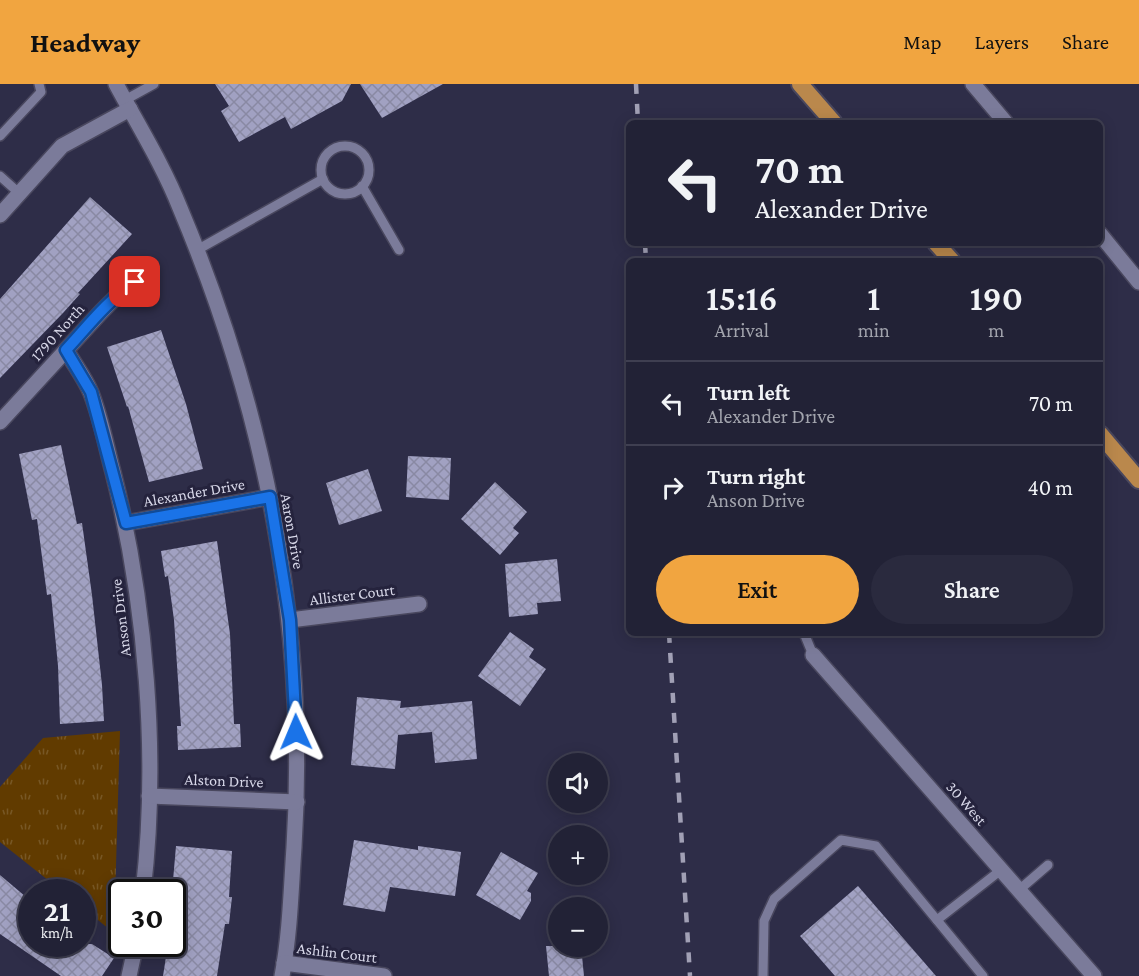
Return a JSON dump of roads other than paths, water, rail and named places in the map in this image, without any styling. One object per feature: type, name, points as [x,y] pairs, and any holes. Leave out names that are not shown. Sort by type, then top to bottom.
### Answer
[{"type":"highway","points":[[800,84],[831,120]]},
{"type":"highway","points":[[939,246],[949,258]]},
{"type":"highway","points":[[1103,438],[1139,480]]},
{"type":"street","name":"Aaron Drive","points":[[116,84],[180,206],[217,303],[255,428],[270,497],[290,620],[296,709],[297,802],[283,970]]},
{"type":"street","points":[[973,84],[1003,120]]},
{"type":"street","points":[[0,215],[62,146],[127,104]]},
{"type":"street","points":[[1103,238],[1139,282]]},
{"type":"street","name":"1790 North","points":[[0,422],[116,297],[148,274]]},
{"type":"street","name":"Anson Drive","points":[[66,350],[91,392],[126,523],[141,635],[148,710],[149,796],[144,879]]},
{"type":"street","name":"Alexander Drive","points":[[126,523],[270,497]]},
{"type":"street","name":"Allister Court","points":[[290,620],[419,604]]},
{"type":"street","name":"30 West","points":[[813,655],[1094,976]]},
{"type":"street","name":"Alston Drive","points":[[149,796],[297,802]]},
{"type":"street","points":[[129,976],[133,957]]},
{"type":"street","name":"Ashlin Court","points":[[283,970],[384,976]]},
{"type":"lane","points":[[0,136],[40,92],[39,84]]},
{"type":"lane","points":[[127,104],[154,84]]},
{"type":"lane","points":[[347,146],[358,150],[367,161],[369,172],[362,186],[352,192],[340,193],[330,188],[323,179],[321,168],[325,157],[333,149],[347,146]]},
{"type":"lane","points":[[0,176],[20,193]]},
{"type":"lane","points":[[197,250],[323,179]]},
{"type":"lane","points":[[362,186],[399,250]]},
{"type":"lane","points":[[805,636],[813,655]]},
{"type":"lane","points":[[763,976],[764,921],[774,899],[841,840],[876,846],[984,976]]},
{"type":"lane","points":[[1019,890],[1048,865]]},
{"type":"lane","points":[[937,920],[1001,870]]},
{"type":"railway","points":[[636,84],[638,120]]},
{"type":"railway","points":[[645,246],[646,258]]},
{"type":"railway","points":[[669,636],[690,976]]}]
